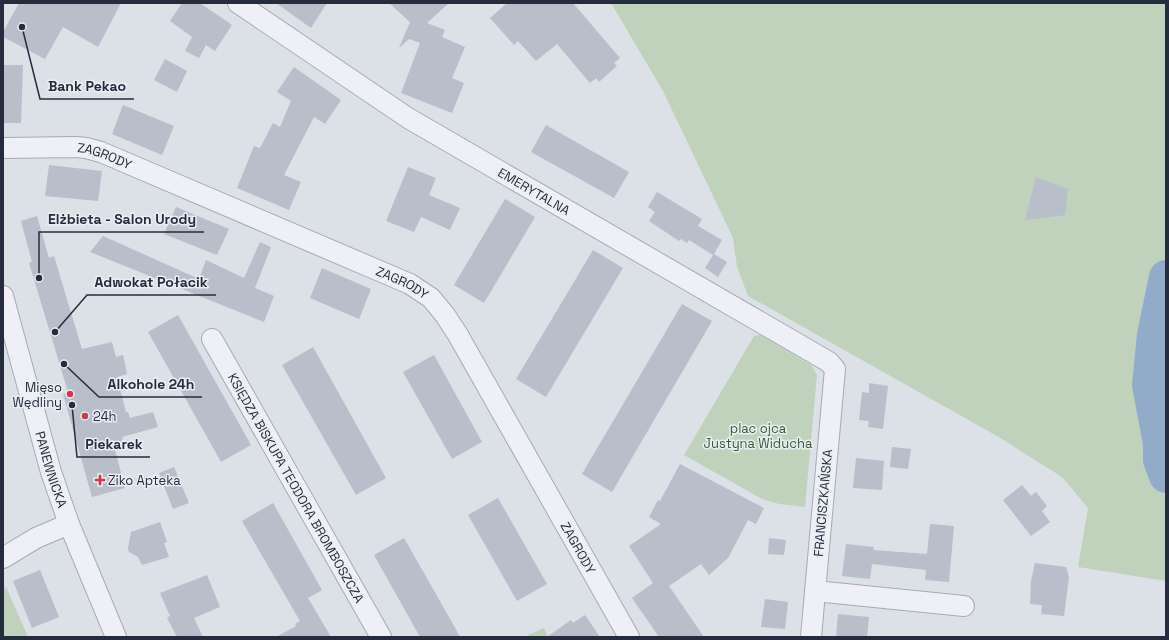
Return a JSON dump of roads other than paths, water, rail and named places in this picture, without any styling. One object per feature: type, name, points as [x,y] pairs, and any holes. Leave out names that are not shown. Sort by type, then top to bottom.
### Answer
[{"type":"street","name":"EMERYTALNA","points":[[238,3],[408,118],[832,366]]},
{"type":"street","name":"ZAGRODY","points":[[3,148],[86,148],[101,152],[410,284],[431,298],[445,315],[489,387],[629,637]]},
{"type":"street","name":"PANEWNICKA","points":[[3,296],[41,439],[69,524],[116,637]]},
{"type":"street","name":"KSIĘDZA BISKUPA TEODORA BROMBOSZCZA","points":[[212,339],[381,637]]},
{"type":"street","name":"FRANCISZKAŃSKA","points":[[811,637],[816,591],[832,366]]},
{"type":"street","points":[[3,558],[36,538],[69,524]]},
{"type":"street","points":[[816,591],[964,606]]},
{"type":"waterway","points":[[1166,277],[1154,335],[1149,385],[1160,443],[1160,460],[1166,476]]},
{"type":"place","name":"Bank Pekao","points":[[22,27]]},
{"type":"place","name":"Elżbieta - Salon Urody","points":[[39,278]]},
{"type":"place","name":"Adwokat Połacik","points":[[55,332]]},
{"type":"place","name":"Alkohole 24h","points":[[64,364]]},
{"type":"place","name":"Mięso Wędliny","points":[[70,394]]},
{"type":"place","name":"Piekarek","points":[[72,405]]},
{"type":"place","name":"24h","points":[[85,416]]},
{"type":"place","name":"Ziko Apteka","points":[[100,480]]},
{"type":"park label","name":"plac ojca Justyna Widucha","points":[[758,436]]}]
